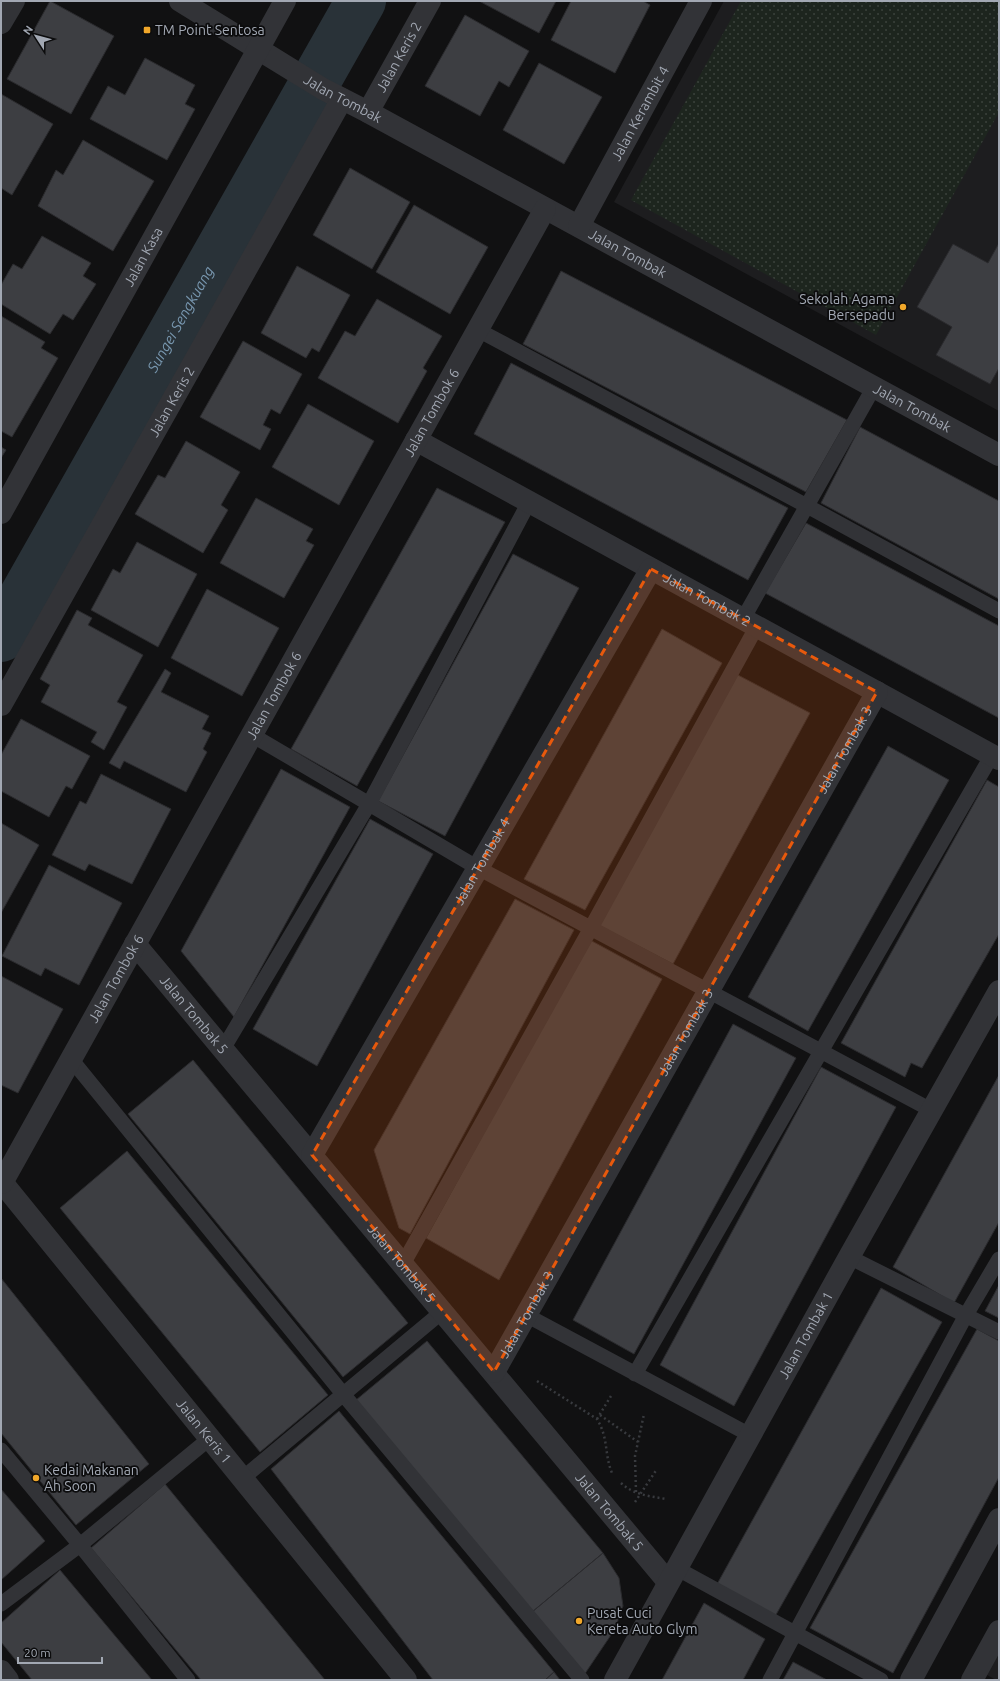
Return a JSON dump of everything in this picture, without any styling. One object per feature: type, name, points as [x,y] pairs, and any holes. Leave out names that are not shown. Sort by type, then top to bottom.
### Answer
[{"type":"street","points":[[1,23],[14,1]]},
{"type":"street","name":"Jalan Tombak","points":[[180,1],[332,94],[579,226],[999,455]]},
{"type":"street","name":"Jalan Kasa","points":[[1,513],[285,1]]},
{"type":"street","name":"Jalan Keris 2","points":[[368,112],[430,1]]},
{"type":"street","name":"Jalan Kerambit 4","points":[[579,226],[701,1]]},
{"type":"street","name":"Jalan Keris 2","points":[[1,705],[332,94]]},
{"type":"street","name":"Jalan Tombok 6","points":[[2,1182],[545,209]]},
{"type":"street","name":"Jalan Tombak 2","points":[[416,440],[995,757]]},
{"type":"street","name":"Jalan Tombak 4","points":[[312,1155],[651,569]]},
{"type":"street","name":"Jalan Tombak 3","points":[[494,1372],[877,692]]},
{"type":"street","name":"Jalan Tombak 5","points":[[135,944],[620,1524],[672,1575]]},
{"type":"street","name":"Jalan Tombak 1","points":[[615,1680],[849,1257],[999,991]]},
{"type":"street","name":"Jalan Keris 1","points":[[2,1182],[209,1439],[244,1478],[406,1680]]},
{"type":"street","points":[[911,1680],[999,1519]]},
{"type":"street","points":[[972,1680],[999,1631]]},
{"type":"street","points":[[1,1671],[8,1680]]},
{"type":"lane","points":[[478,330],[807,506],[999,611]]},
{"type":"lane","points":[[403,1264],[591,928],[750,623],[807,506],[874,387]]},
{"type":"lane","points":[[223,1049],[369,804],[529,502]]},
{"type":"lane","points":[[252,735],[478,868],[932,1111]]},
{"type":"lane","points":[[635,1374],[820,1051],[995,757]]},
{"type":"lane","points":[[71,1059],[342,1394],[582,1680]]},
{"type":"lane","points":[[849,1257],[999,1332]]},
{"type":"lane","points":[[770,1680],[966,1315],[999,1259]]},
{"type":"lane","points":[[244,1478],[342,1394],[443,1312]]},
{"type":"lane","points":[[526,1315],[750,1435]]},
{"type":"lane","points":[[1,1604],[80,1545],[209,1439]]},
{"type":"lane","points":[[1,1450],[80,1545],[188,1680]]},
{"type":"lane","points":[[672,1575],[795,1634],[881,1680]]},
{"type":"path","points":[[537,1381],[597,1419],[602,1426],[607,1442],[608,1462],[614,1476]]},
{"type":"path","points":[[597,1419],[611,1396]]},
{"type":"path","points":[[636,1492],[635,1456],[644,1414]]},
{"type":"path","points":[[600,1415],[638,1442]]},
{"type":"path","points":[[620,1524],[657,1469]]},
{"type":"path","points":[[618,1480],[627,1489],[640,1494],[666,1499]]},
{"type":"highlighted area","points":[[651,569],[877,692],[494,1372],[312,1155]]},
{"type":"shaded area","name":"Sekolah Agama Bersepadu","points":[[724,1],[999,1],[999,411],[614,202]]},
{"type":"shaded area","name":"Sekolah Agama Bersepadu","points":[[741,1],[999,1],[999,112],[876,335],[631,200]]},
{"type":"shaded area","points":[[999,1631],[999,1680],[996,1680],[978,1670]]},
{"type":"building","points":[[50,1],[114,36],[71,114],[7,79]]},
{"type":"building","points":[[479,1],[556,1],[539,33]]},
{"type":"building","points":[[571,1],[643,1],[650,5],[615,73],[551,40]]},
{"type":"building","points":[[465,15],[529,51],[509,87],[499,81],[480,116],[425,86]]},
{"type":"building","points":[[145,58],[195,85],[185,104],[195,109],[167,160],[90,119],[108,86],[125,95]]},
{"type":"building","points":[[539,63],[602,97],[564,164],[503,130]]},
{"type":"building","points":[[1,94],[53,124],[12,195],[1,188]]},
{"type":"building","points":[[83,140],[154,181],[113,251],[38,206],[56,170],[63,175]]},
{"type":"building","points":[[350,168],[410,202],[372,269],[313,235]]},
{"type":"building","points":[[414,205],[488,247],[450,314],[376,272]]},
{"type":"building","points":[[42,236],[91,263],[83,276],[96,284],[73,320],[63,314],[50,334],[1,304],[1,285],[13,264],[22,269]]},
{"type":"building","points":[[999,243],[999,368],[990,384],[936,355],[952,327],[917,307],[953,244],[988,263]]},
{"type":"building","points":[[297,266],[350,295],[319,352],[312,348],[306,358],[261,333]]},
{"type":"building","points":[[561,271],[847,420],[806,492],[523,344]]},
{"type":"building","points":[[377,299],[442,336],[423,368],[427,371],[398,423],[318,378],[345,331],[355,336]]},
{"type":"building","points":[[1,316],[45,342],[41,348],[58,358],[12,437],[1,431]]},
{"type":"building","points":[[243,341],[302,374],[280,414],[271,409],[263,425],[271,429],[260,450],[200,417]]},
{"type":"building","points":[[511,363],[788,508],[748,580],[474,434]]},
{"type":"building","points":[[308,404],[374,441],[339,505],[272,467]]},
{"type":"building","points":[[860,427],[999,501],[999,599],[821,503]]},
{"type":"building","points":[[186,441],[240,472],[221,505],[228,510],[203,553],[135,514],[158,475],[165,478]]},
{"type":"building","points":[[1,447],[6,450],[1,458]]},
{"type":"building","points":[[437,488],[505,522],[357,786],[291,749]]},
{"type":"building","points":[[256,498],[313,529],[306,541],[314,545],[284,598],[220,563]]},
{"type":"building","points":[[806,523],[999,626],[999,718],[765,593]]},
{"type":"building","points":[[137,542],[197,574],[158,647],[91,610],[113,569],[120,573]]},
{"type":"building","points":[[513,554],[579,588],[445,836],[378,801]]},
{"type":"building","points":[[207,589],[279,628],[242,696],[171,658]]},
{"type":"building","points":[[77,610],[92,618],[88,625],[143,655],[117,702],[127,707],[104,750],[91,742],[97,732],[41,702],[50,685],[40,679]]},
{"type":"building","points":[[662,629],[722,663],[585,910],[524,879]]},
{"type":"building","points":[[165,669],[171,673],[161,692],[209,716],[202,729],[211,733],[203,749],[207,752],[186,792],[124,761],[120,769],[109,763]]},
{"type":"building","points":[[736,674],[810,713],[673,964],[598,925]]},
{"type":"building","points":[[21,719],[90,756],[72,789],[66,786],[49,817],[1,791],[1,755]]},
{"type":"building","points":[[888,746],[949,780],[808,1031],[748,997]]},
{"type":"building","points":[[281,769],[350,807],[234,1017],[181,951]]},
{"type":"building","points":[[101,774],[171,809],[132,884],[89,864],[85,871],[52,855],[80,801],[86,804]]},
{"type":"building","points":[[987,780],[999,787],[999,934],[922,1068],[911,1063],[905,1077],[841,1043]]},
{"type":"building","points":[[370,819],[433,854],[317,1066],[253,1029]]},
{"type":"building","points":[[1,823],[39,845],[1,913]]},
{"type":"building","points":[[49,865],[122,903],[79,985],[45,968],[41,976],[2,956]]},
{"type":"building","points":[[515,899],[574,930],[410,1234],[399,1228],[374,1150]]},
{"type":"building","points":[[590,940],[662,979],[499,1280],[426,1238]]},
{"type":"building","points":[[1,976],[63,1009],[18,1093],[1,1085]]},
{"type":"building","points":[[733,1024],[796,1058],[634,1354],[573,1320]]},
{"type":"building","points":[[193,1060],[408,1323],[343,1377],[128,1114]]},
{"type":"building","points":[[821,1067],[896,1107],[734,1406],[660,1365]]},
{"type":"building","points":[[999,1075],[999,1222],[954,1303],[893,1267]]},
{"type":"building","points":[[127,1151],[328,1395],[260,1452],[60,1208]]},
{"type":"building","points":[[1,1278],[149,1464],[76,1525],[1,1433]]},
{"type":"building","points":[[999,1285],[999,1318],[985,1311]]},
{"type":"building","points":[[881,1288],[942,1322],[773,1620],[716,1586]]},
{"type":"building","points":[[977,1329],[999,1341],[999,1477],[893,1673],[810,1628]]},
{"type":"building","points":[[427,1341],[603,1553],[532,1612],[356,1400]]},
{"type":"building","points":[[339,1411],[554,1672],[545,1680],[433,1680],[271,1469]]},
{"type":"building","points":[[165,1484],[325,1680],[201,1680],[91,1548]]},
{"type":"building","points":[[1,1489],[45,1541],[1,1580]]},
{"type":"building","name":"Pusat Cuci Kereta Auto Glym","points":[[603,1553],[619,1578],[623,1606],[615,1629],[584,1675],[532,1612]]},
{"type":"building","points":[[60,1570],[152,1680],[32,1680],[1,1642],[1,1623]]},
{"type":"building","points":[[704,1603],[765,1639],[743,1680],[662,1680]]},
{"type":"building","points":[[793,1662],[827,1680],[783,1680]]},
{"type":"building","points":[[554,1672],[560,1680],[545,1680]]},
{"type":"waterway","name":"Sungei Sengkuang","points":[[1,637],[361,1]]},
{"type":"place","name":"TM Point Sentosa","points":[[147,30]]},
{"type":"place","name":"Sekolah Agama Bersepadu","points":[[903,307]]},
{"type":"place","name":"Kedai Makanan Ah Soon","points":[[36,1478]]},
{"type":"place","name":"Pusat Cuci Kereta Auto Glym","points":[[579,1621]]}]
